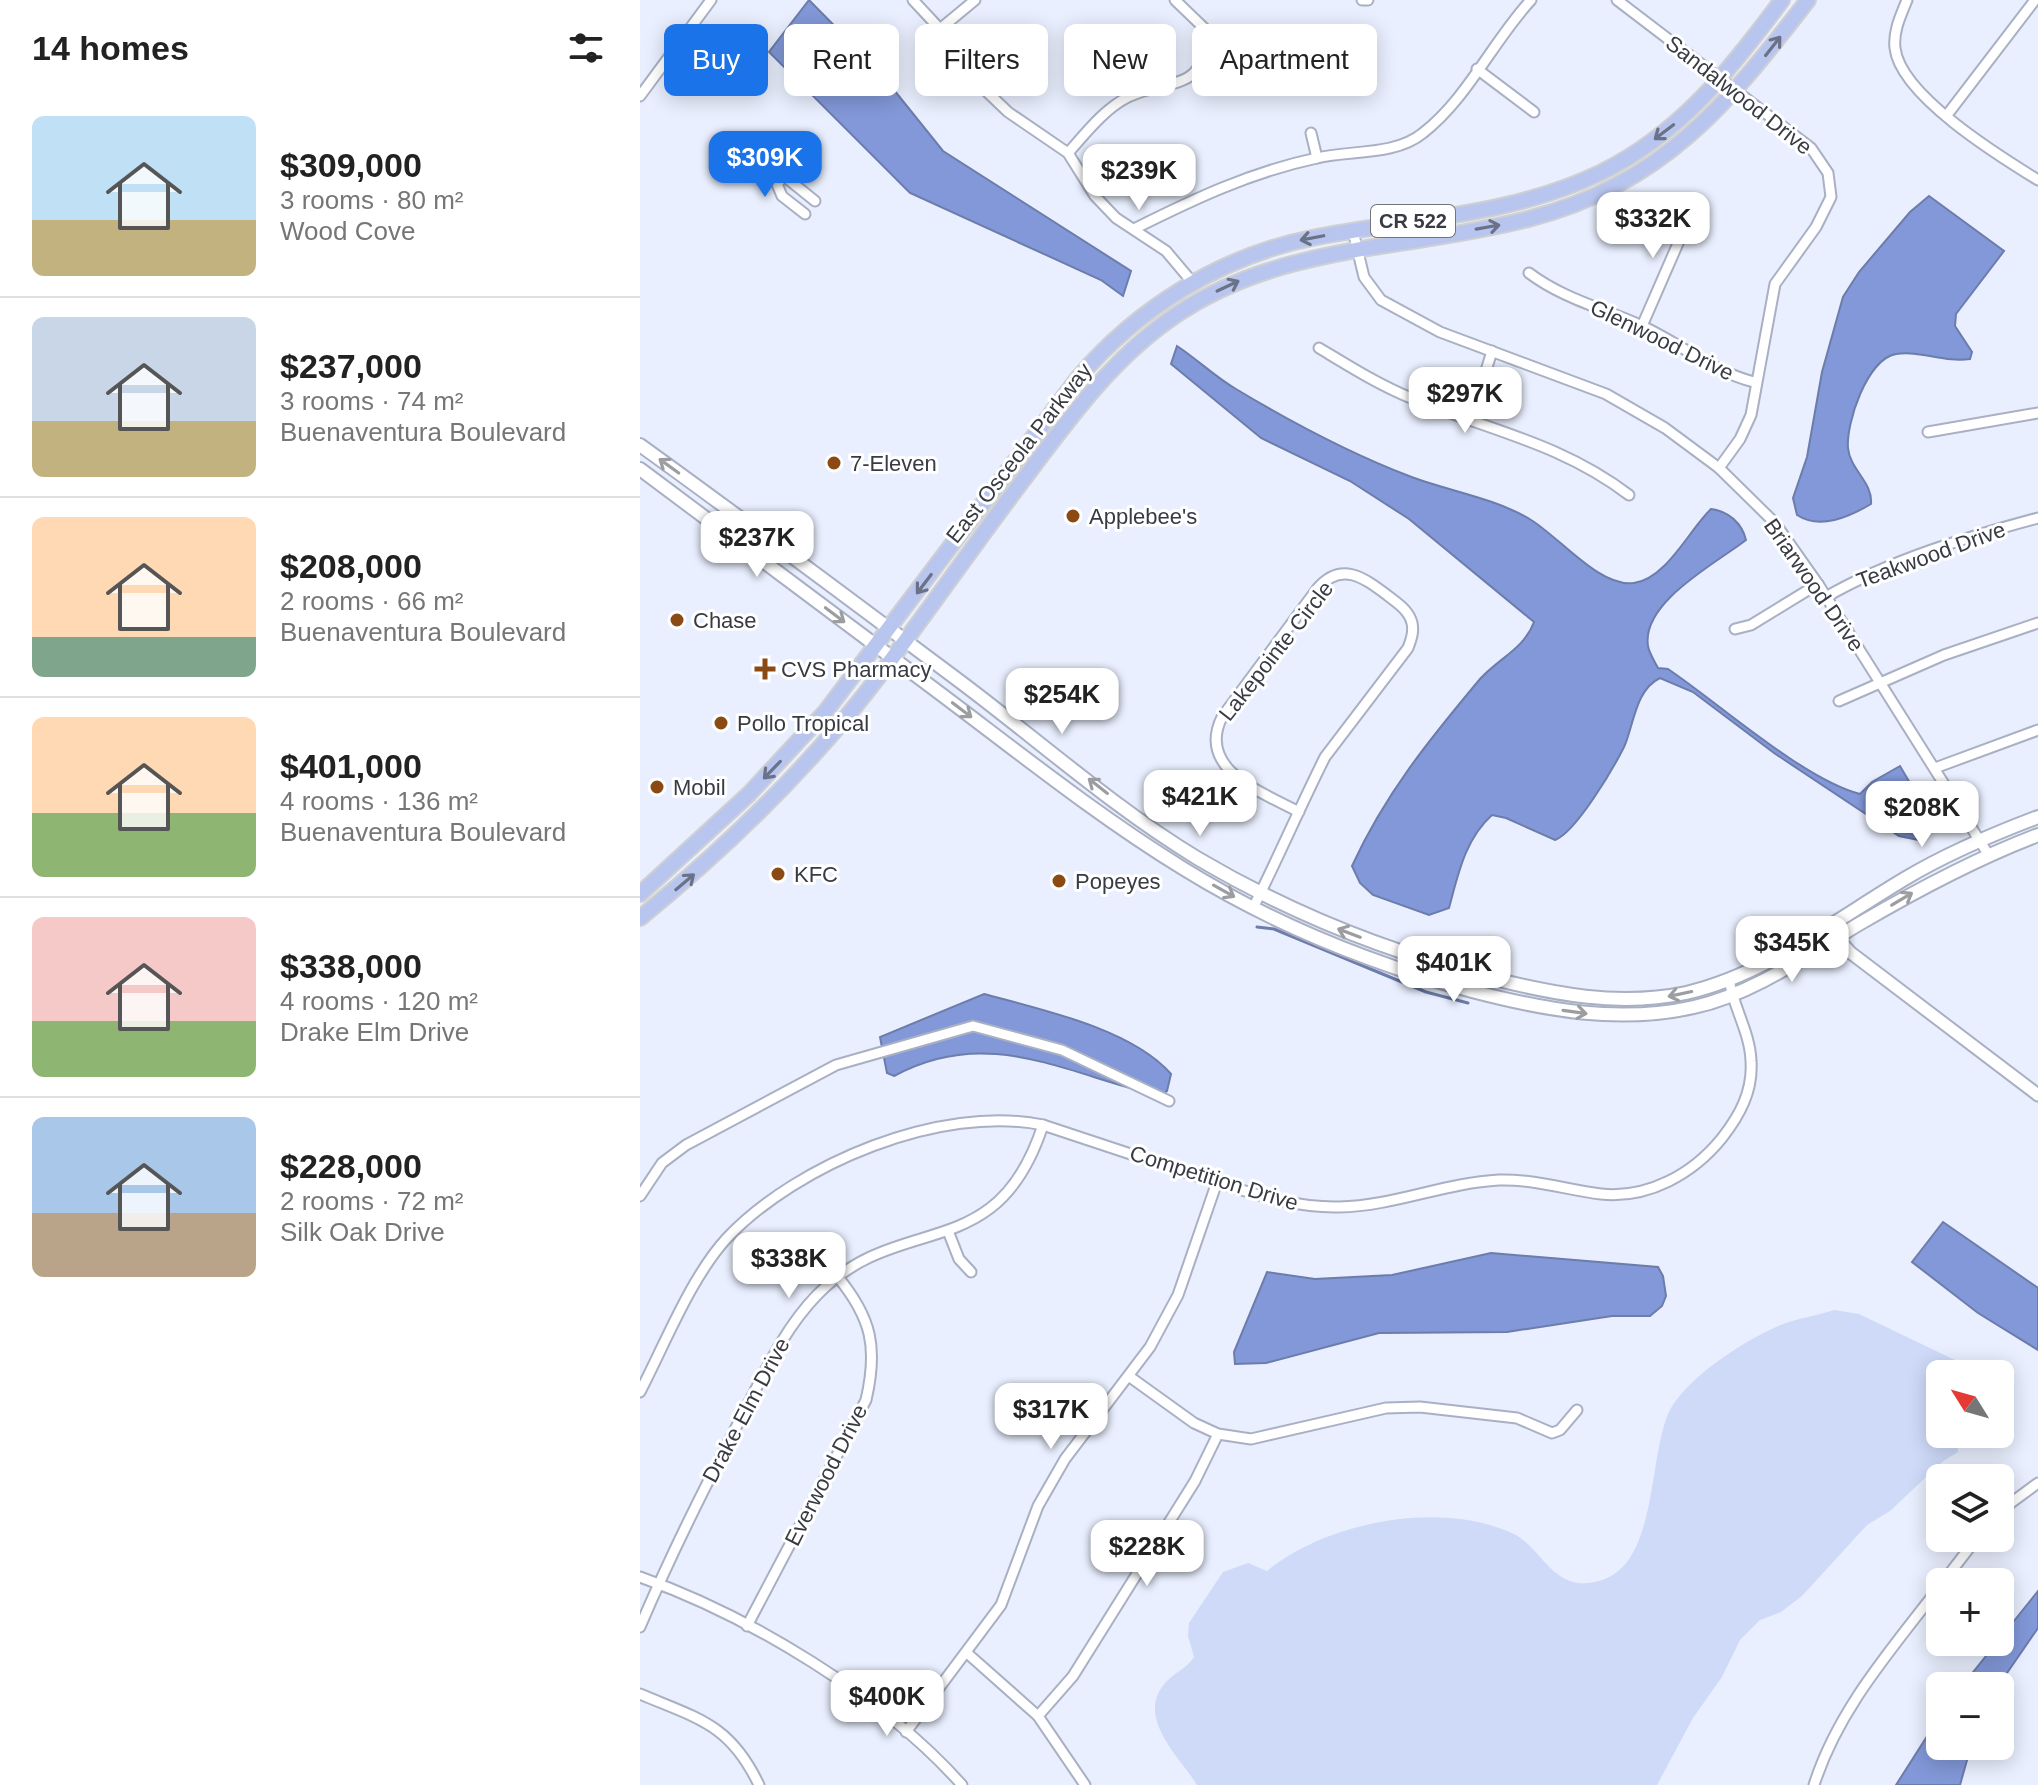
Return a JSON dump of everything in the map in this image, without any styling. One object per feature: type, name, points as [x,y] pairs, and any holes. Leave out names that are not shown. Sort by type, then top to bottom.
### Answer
[{"type":"main road","name":"East Osceola Parkway","points":[[640,894],[770,772],[877,646],[1054,409],[1099,354],[1157,305],[1193,283],[1278,246],[1495,207],[1561,189],[1636,153],[1686,115],[1722,80],[1782,0]]},
{"type":"main road","name":"East Osceola Parkway","points":[[640,918],[688,880],[762,810],[833,733],[1064,425],[1129,351],[1179,313],[1228,285],[1307,258],[1496,226],[1583,201],[1657,161],[1703,125],[1736,91],[1808,0]]},
{"type":"main road","points":[[1129,351],[1146,326],[1185,298],[1191,292],[1193,283]]},
{"type":"main road","points":[[640,445],[1195,857],[1322,923],[1398,952],[1517,985],[1582,997],[1634,1000],[1690,992],[1729,979],[1979,840],[2038,817]]},
{"type":"main road","points":[[640,469],[1057,782],[1166,858],[1253,908],[1318,938],[1419,975],[1499,998],[1562,1010],[1634,1016],[1697,1007],[1732,996],[1919,889],[1988,854],[2038,835]]},
{"type":"street","points":[[640,96],[711,0]]},
{"type":"street","points":[[913,0],[935,24]]},
{"type":"street","points":[[946,24],[975,0]]},
{"type":"street","points":[[1068,153],[1096,121],[1127,97],[1171,86],[1196,73],[1206,53],[1204,28],[1175,0]]},
{"type":"street","points":[[1134,229],[1220,186],[1317,158],[1397,146],[1421,136],[1443,115],[1531,0]]},
{"type":"street","name":"Sandalwood Drive","points":[[1617,0],[1811,148],[1831,182],[1831,197],[1816,227],[1775,284],[1754,382],[1751,415],[1740,439],[1719,468]]},
{"type":"street","points":[[1907,0],[1897,23],[1894,48],[1906,77],[1947,115],[2038,180]]},
{"type":"street","points":[[1947,115],[2035,0]]},
{"type":"street","points":[[1477,69],[1534,112]]},
{"type":"street","points":[[991,96],[1008,112],[1068,153],[1095,196],[1116,218],[1166,251],[1193,283]]},
{"type":"street","points":[[1311,133],[1317,158]]},
{"type":"street","points":[[805,214],[782,196],[777,184],[784,176],[815,201]]},
{"type":"street","points":[[1642,326],[1686,225],[1687,200]]},
{"type":"street","name":"Briarwood Drive","points":[[1353,231],[1355,249],[1367,285],[1381,300],[1440,332],[1606,394],[1665,428],[1719,468],[1775,523],[1818,584],[1988,854]]},
{"type":"street","name":"Glenwood Drive","points":[[1529,273],[1549,288],[1642,326],[1726,375],[1754,382]]},
{"type":"street","points":[[1319,348],[1411,398],[1528,438],[1610,481],[1629,495]]},
{"type":"street","points":[[1471,420],[1492,351]]},
{"type":"street","points":[[1054,409],[1064,425]]},
{"type":"street","points":[[1928,432],[2038,413]]},
{"type":"street","name":"Teakwood Drive","points":[[1826,597],[1852,583],[1985,532],[2038,518]]},
{"type":"street","name":"Lakepointe Circle","points":[[1253,908],[1261,893],[1325,757],[1408,648],[1413,634],[1406,611],[1358,575],[1338,573],[1325,581],[1218,725],[1216,746],[1228,771],[1299,812]]},
{"type":"street","points":[[1735,629],[1751,625],[1818,584]]},
{"type":"street","points":[[1839,701],[1859,695],[1880,682],[1944,655],[2038,623]]},
{"type":"street","points":[[1935,768],[2038,730]]},
{"type":"street","points":[[1057,782],[1072,766]]},
{"type":"street","points":[[1826,926],[1835,939],[2038,1095]]},
{"type":"street","name":"Competition Drive","points":[[640,1392],[701,1276],[726,1240],[792,1183],[841,1159],[953,1123],[1012,1118],[1043,1125],[1269,1199],[1309,1207],[1386,1203],[1457,1184],[1501,1180],[1533,1181],[1600,1194],[1629,1194],[1664,1184],[1709,1153],[1740,1113],[1749,1090],[1749,1044],[1729,979]]},
{"type":"street","points":[[640,1196],[662,1163],[686,1145],[836,1065],[973,1026],[1062,1050],[1169,1101]]},
{"type":"street","name":"Drake Elm Drive","points":[[640,1627],[689,1517],[798,1315],[837,1276],[873,1255],[970,1223],[994,1208],[1032,1157],[1043,1125]]},
{"type":"street","points":[[906,1732],[1001,1605],[1038,1506],[1065,1459],[1130,1377],[1178,1295],[1217,1182]]},
{"type":"street","points":[[948,1231],[959,1259],[971,1272]]},
{"type":"street","name":"Everwood Drive","points":[[747,1626],[866,1400],[874,1366],[872,1340],[863,1313],[837,1276]]},
{"type":"street","points":[[1130,1377],[1194,1423],[1218,1434],[1251,1439],[1386,1408],[1420,1407],[1517,1418],[1552,1433],[1560,1430],[1577,1410]]},
{"type":"street","points":[[1038,1716],[1073,1676],[1195,1481],[1218,1434]]},
{"type":"street","points":[[2014,1501],[2038,1483]]},
{"type":"street","points":[[1954,1568],[1966,1552]]},
{"type":"street","points":[[640,1577],[747,1626],[826,1674],[906,1732],[962,1785]]},
{"type":"street","points":[[1814,1785],[1823,1756],[1851,1704],[1926,1605]]},
{"type":"street","points":[[967,1653],[1038,1716],[1085,1785]]},
{"type":"street","points":[[640,1694],[722,1732],[745,1755],[759,1785]]},
{"type":"shaded area","points":[[1834,1310],[1859,1314],[1955,1360],[1926,1360],[1926,1448],[1958,1448],[1958,1452],[1940,1464],[1926,1464],[1926,1477],[1890,1511],[1867,1525],[1802,1596],[1781,1612],[1760,1620],[1740,1640],[1722,1677],[1693,1718],[1657,1785],[1197,1785],[1163,1736],[1155,1708],[1158,1694],[1167,1681],[1194,1657],[1188,1636],[1189,1623],[1223,1572],[1248,1563],[1267,1571],[1321,1539],[1353,1528],[1386,1521],[1453,1518],[1514,1534],[1562,1577],[1574,1582],[1605,1579],[1622,1567],[1635,1549],[1644,1526],[1664,1426],[1671,1408],[1691,1384],[1718,1361],[1783,1324]]},
{"type":"water","points":[[809,0],[833,24],[791,24]]},
{"type":"water","points":[[784,32],[784,67],[769,52]]},
{"type":"water","points":[[813,96],[899,96],[943,151],[1131,271],[1123,296],[1101,280],[910,193]]},
{"type":"water","points":[[1929,196],[2004,251],[1956,314],[1955,326],[1972,352],[1970,359],[1896,354],[1876,367],[1860,394],[1848,437],[1850,456],[1869,489],[1871,504],[1834,520],[1806,519],[1797,515],[1793,498],[1807,457],[1822,372],[1843,297],[1859,272],[1910,212]]},
{"type":"water","points":[[1177,346],[1236,389],[1342,447],[1409,476],[1499,505],[1528,518],[1593,569],[1621,582],[1634,583],[1657,572],[1711,509],[1728,515],[1738,523],[1746,540],[1684,585],[1656,614],[1649,630],[1648,646],[1658,668],[1668,669],[1788,757],[1838,786],[1860,794],[1872,782],[1900,766],[1930,817],[1930,826],[1918,840],[1899,836],[1774,753],[1693,692],[1660,678],[1640,699],[1624,747],[1603,784],[1564,835],[1555,840],[1492,815],[1469,846],[1449,908],[1429,915],[1373,895],[1360,883],[1352,866],[1379,815],[1409,768],[1443,724],[1480,679],[1518,646],[1534,622],[1409,519],[1350,481],[1261,438],[1171,364]]},
{"type":"water","points":[[984,994],[1084,1023],[1133,1045],[1154,1058],[1171,1074],[1167,1091],[1161,1096],[1060,1067],[995,1054],[963,1054],[929,1061],[894,1076],[887,1073],[880,1037]]},
{"type":"water","points":[[1943,1222],[2038,1288],[2038,1350],[1978,1313],[1912,1262]]},
{"type":"water","points":[[1491,1253],[1658,1267],[1663,1276],[1666,1296],[1662,1306],[1650,1316],[1612,1316],[1507,1332],[1379,1333],[1266,1363],[1235,1364],[1234,1352],[1267,1272],[1315,1279],[1392,1275]]},
{"type":"water","points":[[2038,1591],[2038,1628],[2008,1672],[1973,1672],[1986,1656],[2014,1656],[2014,1621]]},
{"type":"water","points":[[1926,1738],[1926,1760],[1967,1760],[1960,1785],[1896,1785]]},
{"type":"waterway","points":[[1257,927],[1274,929],[1426,992],[1468,1003]]},
{"type":"place","name":"7-Eleven","points":[[834,463]]},
{"type":"place","name":"Applebee's","points":[[1073,516]]},
{"type":"place","name":"Chase","points":[[677,620]]},
{"type":"place","name":"CVS Pharmacy","points":[[765,669]]},
{"type":"place","name":"Pollo Tropical","points":[[721,723]]},
{"type":"place","name":"Mobil","points":[[657,787]]},
{"type":"place","name":"KFC","points":[[778,874]]},
{"type":"place","name":"Popeyes","points":[[1059,881]]}]
